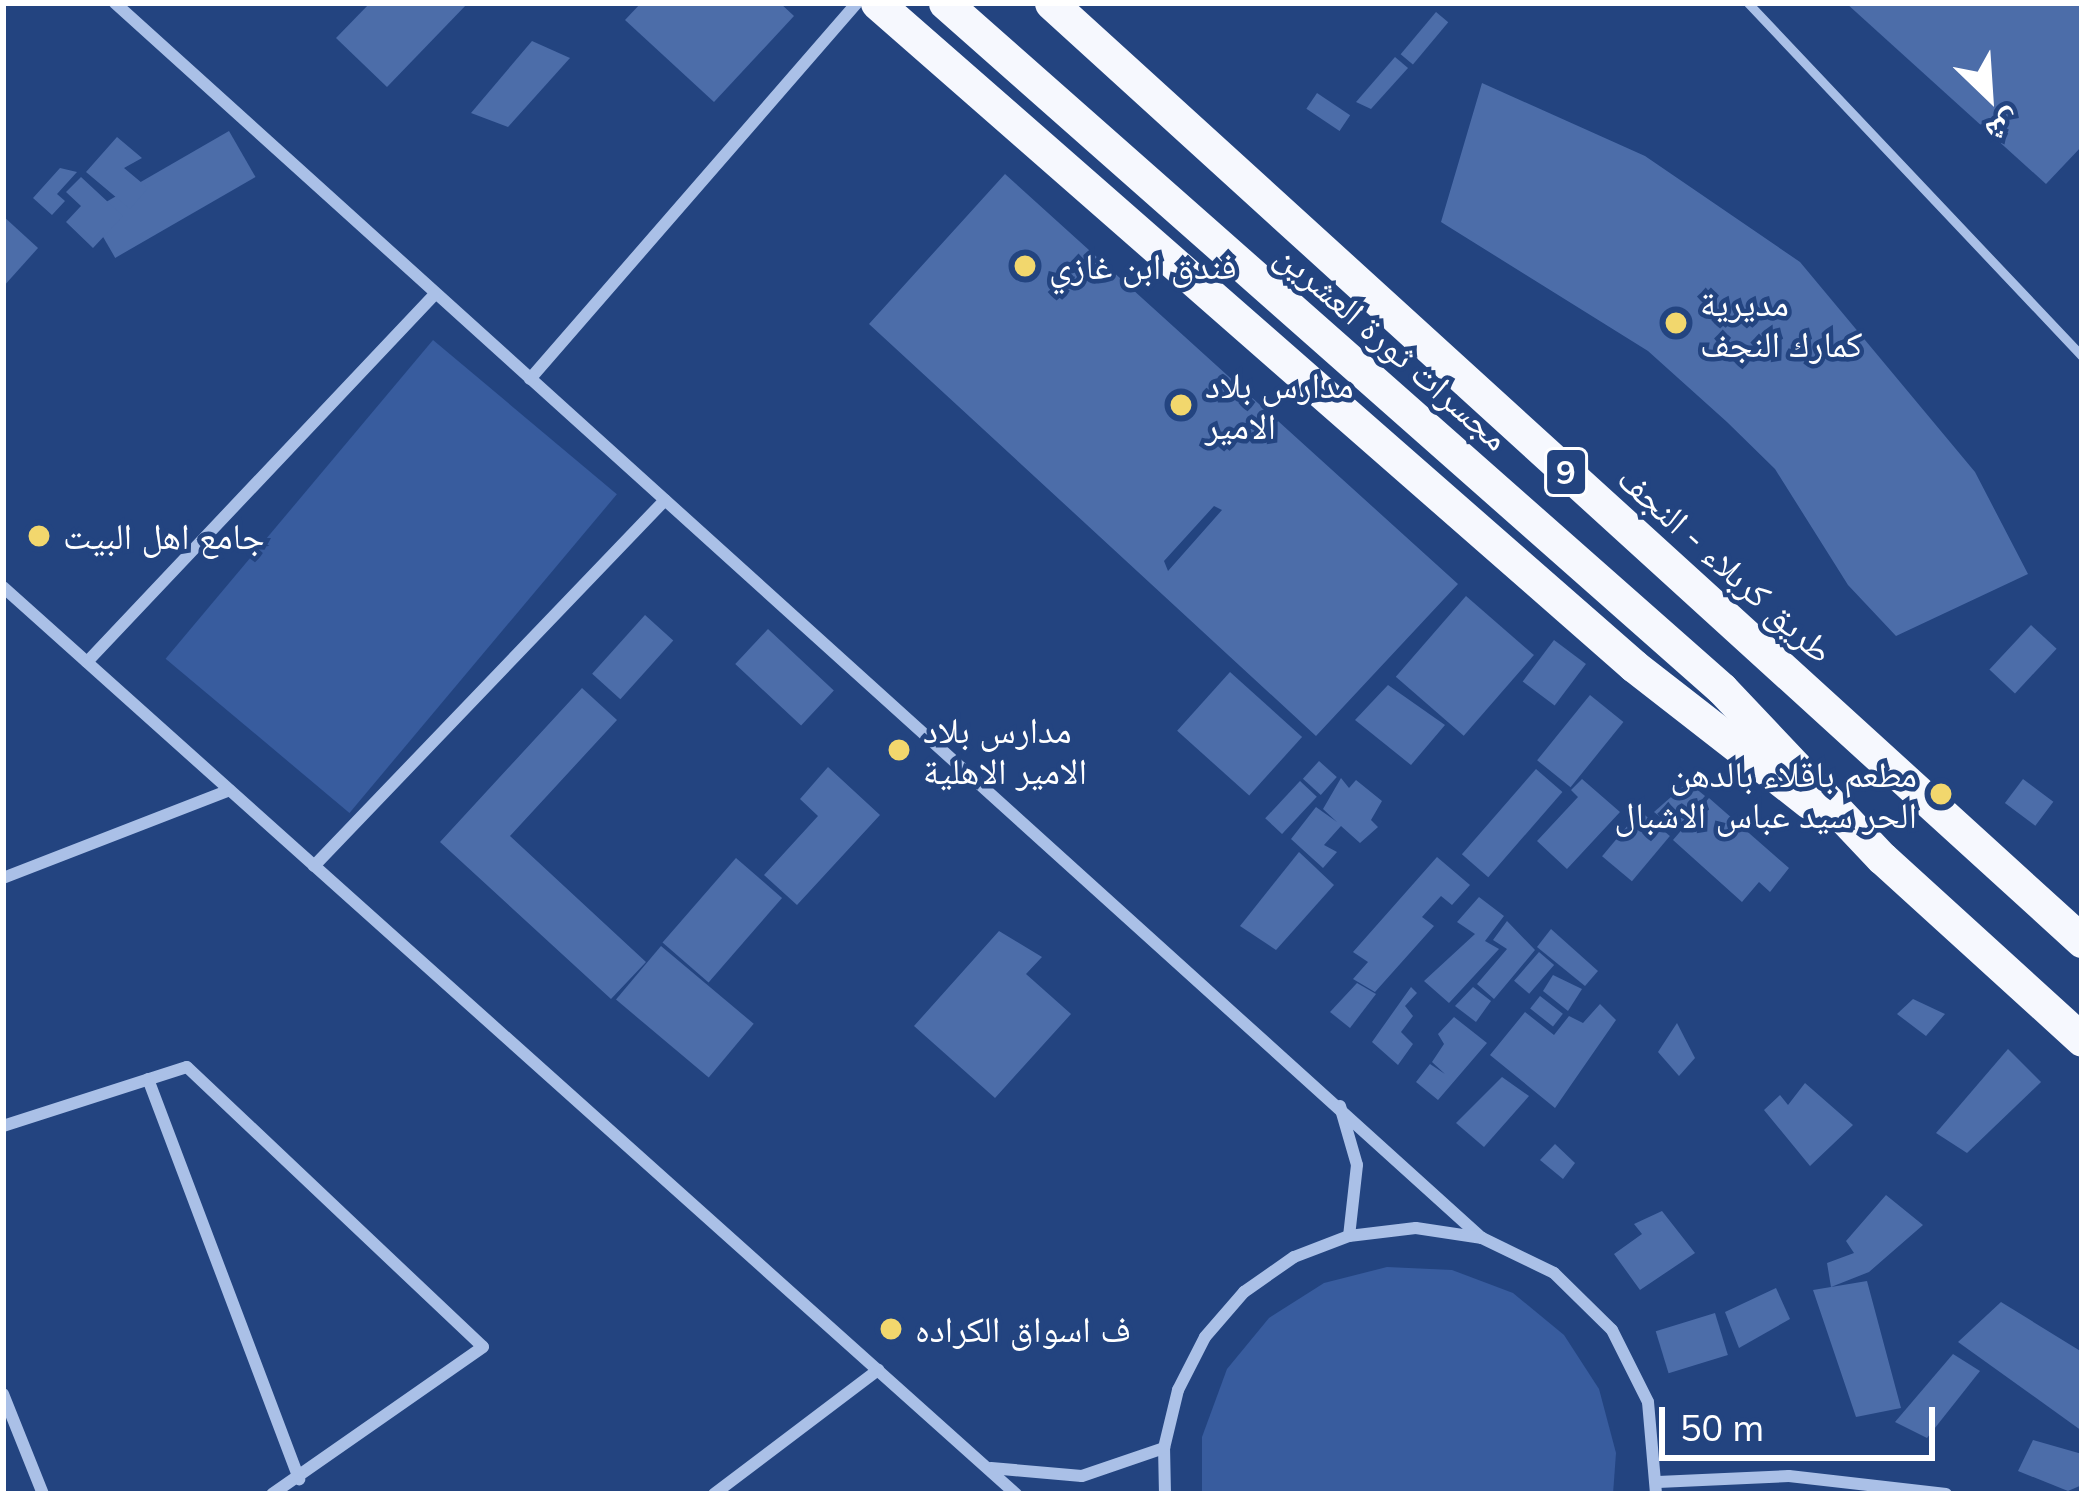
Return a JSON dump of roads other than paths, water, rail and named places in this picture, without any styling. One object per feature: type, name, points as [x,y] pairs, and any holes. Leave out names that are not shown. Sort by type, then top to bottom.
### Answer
[{"type":"highway","points":[[878,3],[1634,666],[1882,858]]},
{"type":"highway","name":"مجسرات ثورة العشرين","points":[[945,3],[1664,637],[1882,858]]},
{"type":"highway","name":"طريق کربلاء - النجف","points":[[1051,3],[2082,941]]},
{"type":"highway","name":"9","points":[[1882,858],[2082,1040]]},
{"type":"street","points":[[116,3],[1482,1238],[1554,1274],[1612,1330],[1648,1402],[1657,1488],[1790,1476],[1946,1494]]},
{"type":"street","points":[[530,379],[857,3]]},
{"type":"street","points":[[87,662],[435,294]]},
{"type":"street","points":[[314,866],[665,500]]},
{"type":"street","points":[[3,587],[1016,1494]]},
{"type":"street","points":[[3,878],[230,790]]},
{"type":"street","points":[[3,1126],[187,1067],[483,1347],[272,1494]]},
{"type":"street","points":[[148,1079],[299,1479]]},
{"type":"street","points":[[1340,1105],[1357,1166],[1349,1236]]},
{"type":"street","points":[[1165,1494],[1164,1448],[1178,1390],[1205,1337],[1244,1292],[1294,1258],[1349,1236],[1416,1228],[1482,1238]]},
{"type":"street","points":[[714,1494],[878,1370]]},
{"type":"street","points":[[3,1394],[43,1494]]},
{"type":"street","points":[[987,1468],[1082,1476],[1164,1448]]},
{"type":"lane","points":[[1748,3],[2082,356]]},
{"type":"place","name":"فندق ابن غازي","points":[[1025,266]]},
{"type":"place","name":"مديرية كمارك النجف","points":[[1676,323]]},
{"type":"place","name":"مدارس بلاد الامير","points":[[1181,405]]},
{"type":"place","name":"جامع اهل البيت","points":[[39,536]]},
{"type":"place","name":"مدارس بلاد الامير الاهلية","points":[[899,750]]},
{"type":"place","name":"مطعم باقلاء بالدهن الحر سيد عباس الاشبال","points":[[1941,794]]},
{"type":"place","name":"ف اسواق الكراده","points":[[891,1329]]}]
